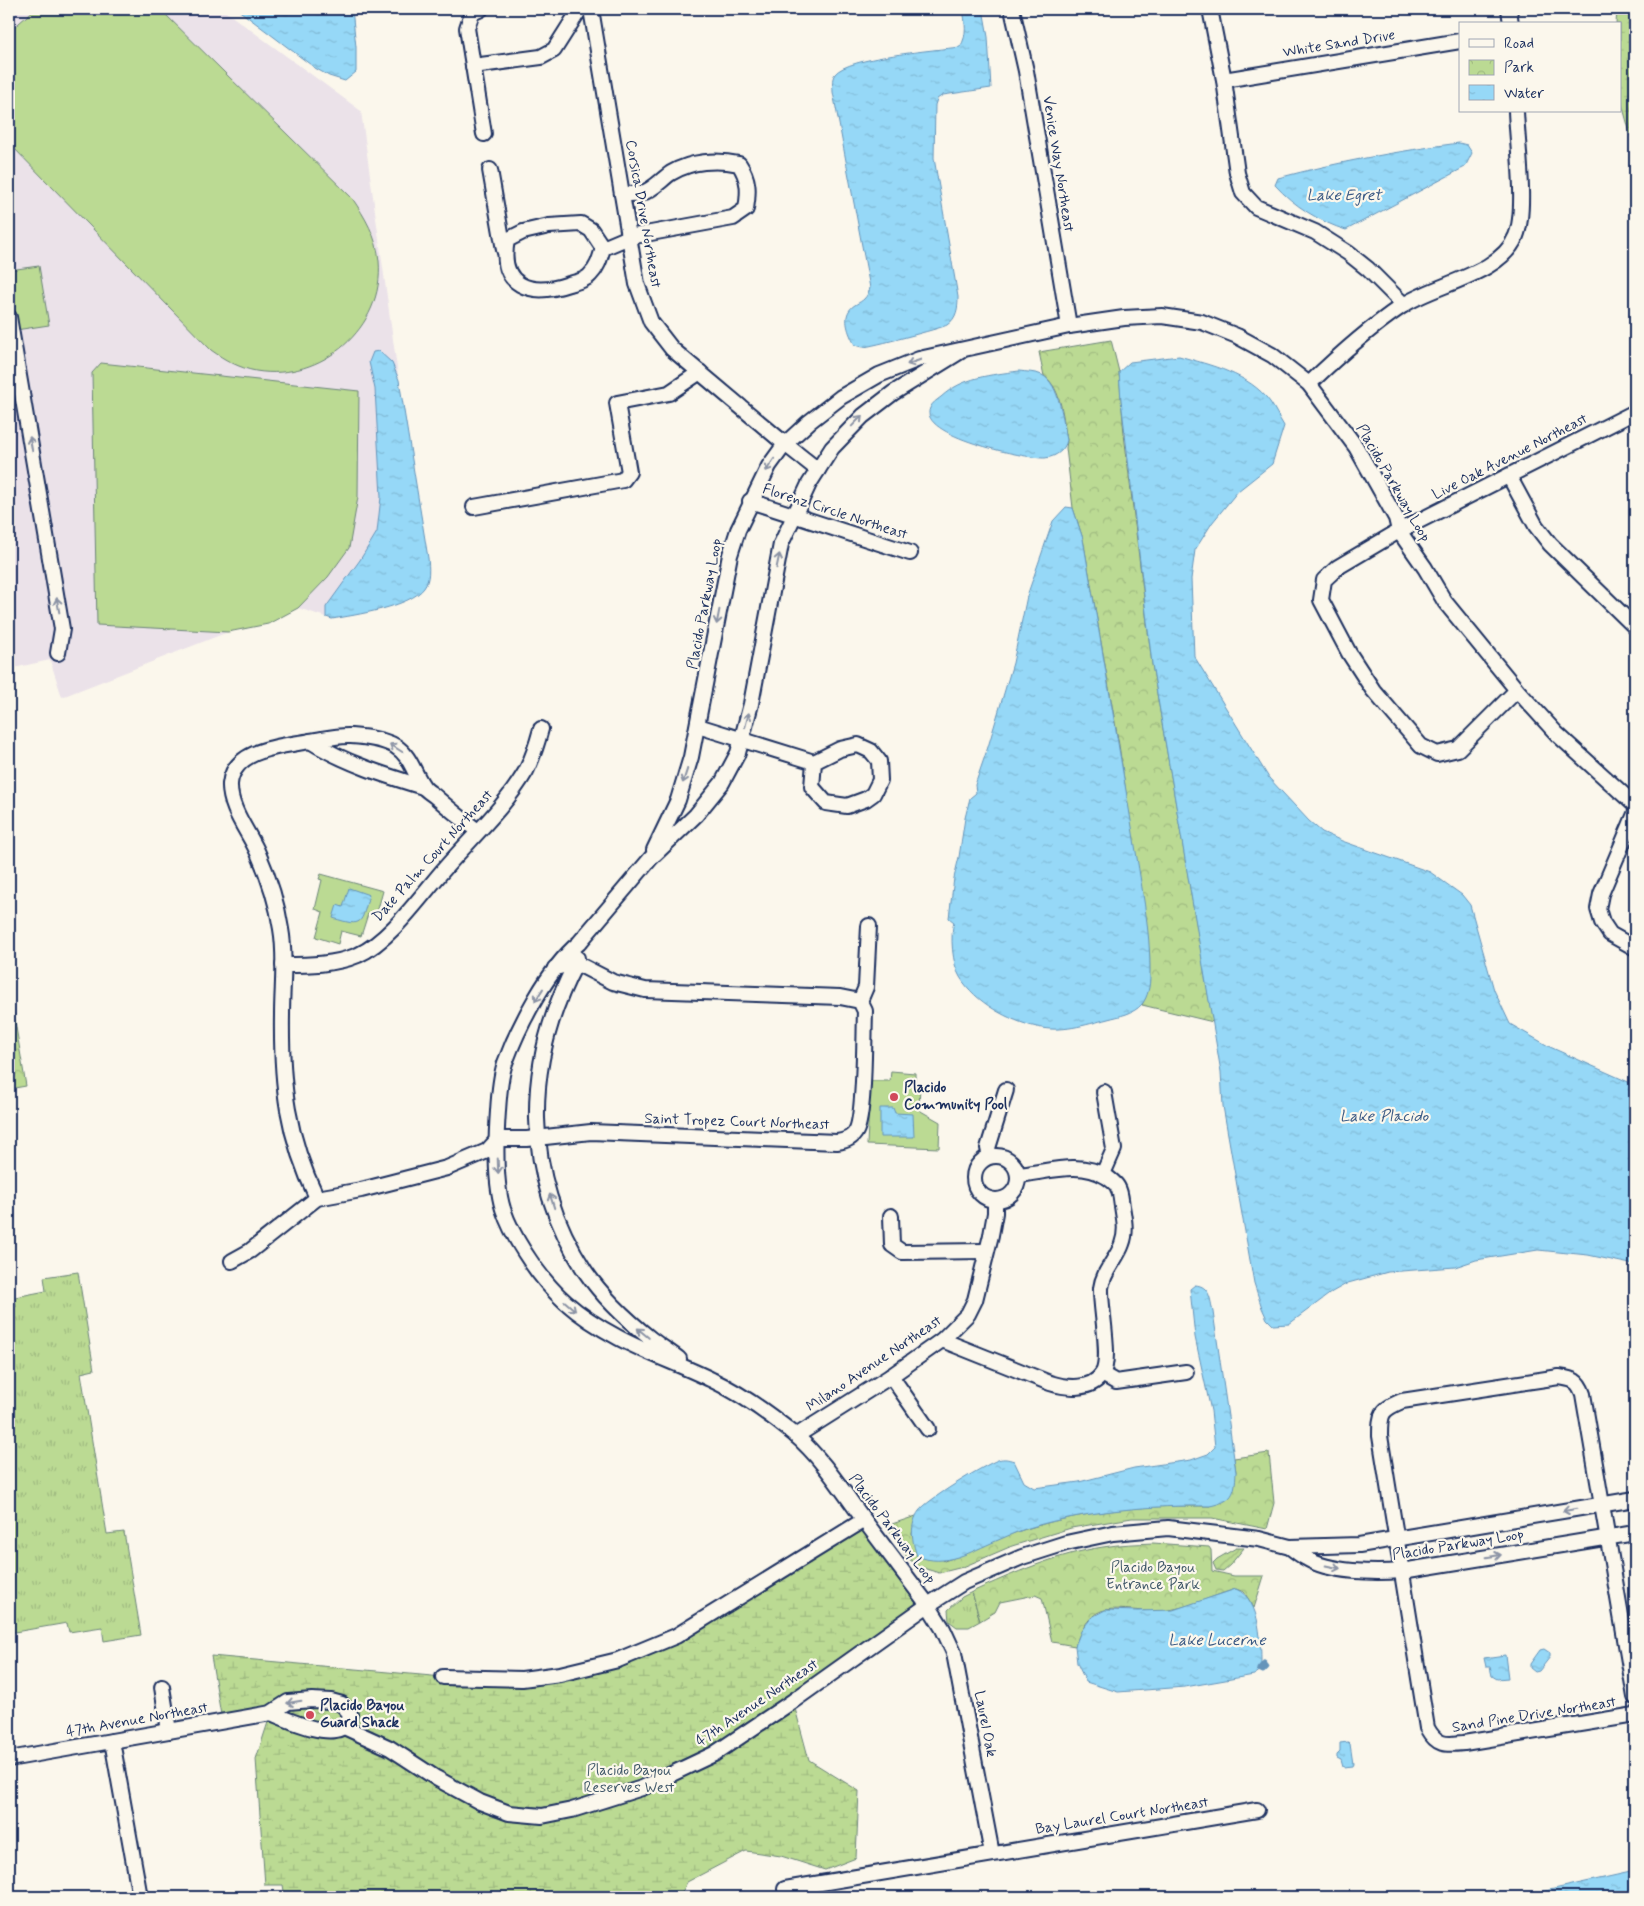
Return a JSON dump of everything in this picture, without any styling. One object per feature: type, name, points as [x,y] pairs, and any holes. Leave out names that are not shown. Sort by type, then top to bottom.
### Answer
[{"type":"street","points":[[481,9],[472,13],[467,28],[484,134]]},
{"type":"street","points":[[473,66],[541,57],[554,50],[580,9]]},
{"type":"street","name":"Corsica Drive Northeast","points":[[592,9],[637,284],[651,322],[672,349],[818,470]]},
{"type":"street","name":"Venice Way Northeast","points":[[1012,9],[1026,71],[1069,326]]},
{"type":"street","points":[[1210,9],[1224,80],[1237,173],[1243,193],[1256,207],[1316,232],[1348,253],[1368,269],[1404,305]]},
{"type":"street","points":[[1509,9],[1511,22]]},
{"type":"street","name":"White Sand Drive","points":[[1224,80],[1459,41]]},
{"type":"street","points":[[1310,384],[1346,348],[1404,305],[1486,267],[1503,256],[1516,237],[1521,213],[1516,112]]},
{"type":"street","points":[[603,248],[629,237],[732,218],[746,209],[748,195],[746,174],[738,164],[725,160],[690,165],[672,172],[642,193],[622,194]]},
{"type":"street","points":[[490,170],[504,254],[509,273],[521,287],[535,290],[558,288],[589,277],[598,266],[603,248],[591,230],[581,224],[549,226],[523,232],[507,240],[504,254]]},
{"type":"street","name":"Placido Parkway Loop","points":[[651,858],[678,800],[691,757],[730,555],[738,530],[750,501],[769,466],[785,444],[841,397],[879,375],[919,359],[1069,326],[1124,318],[1162,316],[1202,322],[1237,336],[1272,355],[1310,384],[1356,447],[1396,518],[1399,531],[1425,568],[1445,602],[1517,690],[1557,734],[1635,805]]},
{"type":"street","points":[[10,324],[62,629],[58,652]]},
{"type":"street","name":"Placido Parkway Loop","points":[[961,351],[893,392],[862,416],[832,448],[809,484],[781,544],[751,704],[738,753],[722,783],[696,815],[651,858],[579,943],[568,952],[555,968],[523,1022],[504,1065],[499,1091],[498,1139],[499,1183],[502,1207],[520,1245],[546,1284],[578,1314],[647,1352],[733,1390],[761,1408],[796,1436],[824,1464],[928,1605],[964,1582],[1017,1559],[1066,1543],[1113,1533],[1168,1528],[1259,1539],[1290,1547],[1359,1545],[1635,1499]]},
{"type":"street","points":[[474,507],[623,480],[629,472],[618,404],[669,393],[700,372]]},
{"type":"street","name":"Live Oak Avenue Northeast","points":[[1517,690],[1458,749],[1437,754],[1420,746],[1373,690],[1349,653],[1321,600],[1324,580],[1338,567],[1399,531],[1635,412]]},
{"type":"street","points":[[1509,476],[1536,526],[1550,544],[1635,627]]},
{"type":"street","name":"Florenz Circle Northeast","points":[[750,501],[910,553]]},
{"type":"street","points":[[698,726],[814,762],[840,749],[858,745],[871,751],[879,761],[880,780],[873,794],[866,799],[847,806],[826,803],[812,787],[814,762]]},
{"type":"street","name":"Date Palm Court Northeast","points":[[284,965],[316,965],[359,954],[376,943],[400,921],[478,831],[492,818],[525,772],[535,752],[541,728]]},
{"type":"street","points":[[318,1198],[303,1170],[286,1108],[282,1050],[284,965],[282,930],[273,890],[258,852],[240,818],[233,800],[230,784],[234,771],[244,760],[260,750],[328,737],[350,736],[380,740],[395,746],[407,756],[423,787]]},
{"type":"street","points":[[310,741],[344,760],[423,787],[478,831]]},
{"type":"street","points":[[1635,814],[1601,894],[1598,909],[1602,922],[1610,934],[1635,948]]},
{"type":"street","name":"Saint Tropez Court Northeast","points":[[498,1139],[591,1132],[837,1142],[851,1138],[856,1131],[861,1113],[865,1011],[860,1001],[866,987],[869,958],[869,926]]},
{"type":"street","name":"Placido Parkway Loop","points":[[579,943],[576,964],[558,999],[542,1056],[536,1119],[545,1179],[567,1240],[586,1272],[630,1321],[696,1373]]},
{"type":"street","points":[[555,968],[576,964],[613,982],[645,990],[840,997],[860,1001]]},
{"type":"street","points":[[990,1156],[988,1148],[1006,1090]]},
{"type":"street","points":[[1103,1174],[1114,1149],[1104,1092]]},
{"type":"street","points":[[232,1261],[250,1251],[318,1198],[361,1190],[447,1168],[487,1151],[498,1139]]},
{"type":"street","points":[[998,1155],[1005,1157],[1016,1168],[1019,1175],[1013,1193],[1008,1197],[995,1200],[981,1194],[976,1188],[974,1180],[974,1172],[978,1165],[990,1156],[998,1155]]},
{"type":"street","points":[[942,1340],[1050,1383],[1065,1387],[1090,1384],[1102,1374],[1107,1354],[1104,1338],[1101,1286],[1106,1270],[1122,1244],[1126,1229],[1118,1187],[1103,1174],[1082,1168],[1019,1175]]},
{"type":"street","name":"Milano Avenue Northeast","points":[[796,1436],[891,1376],[942,1340],[968,1314],[974,1300],[995,1213],[995,1200]]},
{"type":"street","points":[[891,1216],[892,1245],[902,1252],[986,1251]]},
{"type":"street","points":[[1102,1374],[1116,1382],[1186,1372]]},
{"type":"street","points":[[891,1376],[928,1428]]},
{"type":"street","name":"Sand Pine Drive Northeast","points":[[1601,1505],[1583,1394],[1580,1385],[1571,1379],[1559,1377],[1402,1401],[1388,1407],[1380,1418],[1380,1436],[1427,1728],[1433,1739],[1446,1745],[1464,1743],[1635,1715]]},
{"type":"street","points":[[1601,1505],[1635,1697]]},
{"type":"street","points":[[443,1677],[522,1679],[560,1674],[618,1660],[676,1636],[864,1520]]},
{"type":"street","name":"Placido Parkway Loop","points":[[1290,1547],[1307,1560],[1330,1567],[1376,1573],[1402,1571],[1635,1533]]},
{"type":"street","name":"47th Avenue Northeast","points":[[344,1727],[390,1748],[436,1778],[480,1802],[509,1813],[542,1816],[572,1810],[642,1788],[714,1754],[793,1701],[928,1605]]},
{"type":"street","name":"Laurel Oak","points":[[928,1605],[943,1629],[954,1653],[992,1854]]},
{"type":"street","points":[[162,1687],[169,1731]]},
{"type":"street","name":"47th Avenue Northeast","points":[[9,1759],[271,1713],[288,1702],[331,1700],[342,1704],[350,1714],[349,1722],[344,1727],[335,1730],[316,1729],[300,1725],[271,1713]]},
{"type":"street","points":[[112,1741],[140,1897]]},
{"type":"street","name":"Bay Laurel Court Northeast","points":[[785,1889],[1257,1810]]},
{"type":"shaded area","points":[[9,9],[222,9],[361,111],[404,418],[428,558],[429,575],[424,588],[410,599],[392,606],[332,619],[298,608],[268,624],[228,632],[62,697],[50,660],[9,669]]},
{"type":"green space","points":[[35,9],[160,9],[352,198],[366,220],[376,244],[379,261],[378,285],[371,308],[360,328],[344,345],[325,359],[303,368],[280,372],[250,370],[222,357],[211,350],[9,143],[9,36],[11,30]]},
{"type":"green space","points":[[1617,9],[1635,9],[1635,151],[1622,104],[1622,22],[1616,22]]},
{"type":"green space","points":[[39,266],[49,325],[9,331],[9,270]]},
{"type":"green space","points":[[1111,340],[1119,372],[1124,434],[1152,664],[1213,1022],[1142,1005],[1149,978],[1149,950],[1119,745],[1083,539],[1073,508],[1063,414],[1055,388],[1044,376],[1039,352]]},
{"type":"green space","points":[[101,363],[359,391],[358,497],[349,548],[328,577],[298,608],[268,624],[228,632],[97,625],[92,373]]},
{"type":"green space","points":[[321,874],[383,891],[376,916],[368,914],[361,936],[341,931],[338,944],[316,937],[323,912],[315,909],[322,880],[319,879]]},
{"type":"green space","points":[[9,986],[26,1086],[9,1089]]},
{"type":"green space","name":"Placido Community Pool","points":[[891,1071],[915,1073],[915,1084],[920,1084],[919,1110],[940,1122],[939,1148],[867,1145],[870,1083],[872,1081],[890,1081]]},
{"type":"green space","points":[[78,1272],[94,1370],[81,1373],[107,1534],[124,1532],[141,1635],[104,1641],[102,1627],[69,1632],[67,1623],[9,1633],[9,1308],[16,1307],[15,1297],[46,1291],[44,1277]]},
{"type":"green space","points":[[1269,1453],[1274,1503],[1267,1529],[1212,1518],[1132,1518],[1071,1528],[1012,1546],[963,1567],[939,1573],[920,1567],[909,1559],[904,1553],[903,1543],[886,1526],[916,1516],[912,1534],[944,1561],[1022,1530],[1076,1516],[1166,1506],[1210,1506],[1236,1472],[1234,1458]]},
{"type":"green space","name":"Placido Bayou Reserves West","points":[[864,1520],[928,1605],[793,1701],[809,1760],[859,1791],[856,1858],[825,1870],[781,1856],[746,1851],[687,1882],[680,1897],[285,1897],[283,1885],[265,1885],[256,1759],[271,1713],[222,1721],[211,1656],[443,1677],[560,1674],[676,1636]]},
{"type":"green space","name":"Placido Bayou Entrance Park","points":[[1153,1543],[1209,1547],[1211,1550],[1212,1571],[1234,1576],[1264,1576],[1254,1608],[1244,1592],[1236,1589],[1191,1605],[1163,1611],[1105,1610],[1090,1619],[1082,1629],[1075,1646],[1052,1642],[1042,1598],[1035,1595],[1000,1602],[995,1612],[980,1621],[972,1592],[1020,1571],[1069,1554],[1109,1546]]},
{"type":"green space","points":[[1236,1548],[1244,1548],[1223,1571],[1216,1570],[1213,1563]]},
{"type":"green space","points":[[972,1592],[980,1621],[969,1627],[957,1627],[949,1621],[948,1610],[962,1597]]},
{"type":"water","points":[[237,9],[352,9],[356,47],[356,72],[345,81],[329,76],[315,68]]},
{"type":"water","points":[[963,9],[983,9],[988,37],[991,88],[943,95],[937,99],[935,105],[934,158],[958,297],[956,312],[953,319],[942,327],[868,346],[855,345],[848,328],[847,315],[852,307],[865,298],[870,288],[833,92],[833,78],[843,68],[857,63],[913,52],[960,47],[965,33]]},
{"type":"water","name":"Lake Egret","points":[[1459,143],[1467,145],[1472,153],[1465,167],[1346,230],[1327,223],[1308,212],[1290,200],[1275,185],[1278,178],[1323,167],[1391,153]]},
{"type":"water","points":[[379,351],[392,363],[399,380],[428,558],[428,578],[424,588],[417,595],[407,600],[381,609],[332,619],[326,617],[326,607],[360,560],[377,532],[381,497],[375,389],[369,362],[373,352]]},
{"type":"water","name":"Lake Placido","points":[[1179,356],[1229,372],[1252,384],[1270,402],[1284,426],[1272,464],[1238,491],[1212,523],[1195,550],[1191,579],[1194,656],[1269,778],[1309,821],[1322,832],[1342,841],[1430,872],[1462,895],[1470,905],[1494,990],[1510,1024],[1550,1047],[1635,1085],[1635,1265],[1588,1255],[1538,1250],[1476,1260],[1455,1267],[1388,1272],[1348,1283],[1332,1292],[1289,1324],[1273,1325],[1267,1319],[1254,1283],[1223,1106],[1221,1072],[1152,664],[1121,400],[1119,372],[1130,362]]},
{"type":"water","points":[[1019,371],[1042,375],[1053,386],[1057,395],[1067,440],[1062,450],[1056,455],[1045,458],[1018,455],[976,444],[940,428],[930,418],[930,408],[936,400],[958,385],[977,378]]},
{"type":"water","points":[[1066,507],[1073,508],[1083,539],[1144,904],[1149,940],[1150,976],[1146,998],[1135,1010],[1121,1016],[1082,1026],[1046,1029],[1026,1024],[1004,1015],[974,995],[966,986],[955,965],[952,950],[954,922],[949,918],[965,818],[970,798],[976,793],[975,785],[1013,663],[1027,596],[1053,521]]},
{"type":"water","points":[[349,888],[369,895],[360,921],[351,923],[333,918],[337,905],[343,907]]},
{"type":"water","points":[[880,1108],[893,1108],[895,1113],[913,1114],[914,1137],[880,1137]]},
{"type":"water","points":[[1195,1285],[1204,1288],[1206,1291],[1210,1298],[1213,1312],[1236,1472],[1235,1486],[1228,1499],[1210,1506],[1120,1510],[1052,1521],[1023,1530],[957,1557],[938,1560],[917,1556],[912,1533],[919,1511],[956,1483],[998,1460],[1014,1461],[1024,1482],[1034,1488],[1079,1482],[1134,1468],[1191,1460],[1208,1454],[1215,1447],[1211,1411],[1195,1337],[1190,1289]]},
{"type":"water","name":"Lake Lucerne","points":[[1236,1589],[1245,1595],[1251,1603],[1258,1625],[1261,1670],[1254,1675],[1185,1687],[1118,1692],[1086,1682],[1077,1663],[1075,1646],[1081,1631],[1092,1617],[1105,1610],[1173,1610]]},
{"type":"water","points":[[1544,1649],[1550,1653],[1550,1657],[1539,1671],[1535,1672],[1530,1668],[1530,1664],[1540,1650]]},
{"type":"water","points":[[1505,1655],[1508,1678],[1497,1679],[1492,1676],[1490,1667],[1486,1667],[1484,1658]]},
{"type":"water","points":[[1348,1742],[1350,1744],[1353,1764],[1352,1766],[1343,1767],[1337,1755],[1340,1752],[1340,1743]]},
{"type":"water","points":[[1635,1871],[1635,1897],[1471,1897],[1498,1892],[1536,1893]]},
{"type":"waterway","points":[[1264,1663],[1267,1667],[1263,1671],[1259,1669],[1264,1663]]},
{"type":"place","name":"Placido Community Pool","points":[[894,1097]]},
{"type":"place","name":"Placido Bayou Guard Shack","points":[[310,1715]]}]
